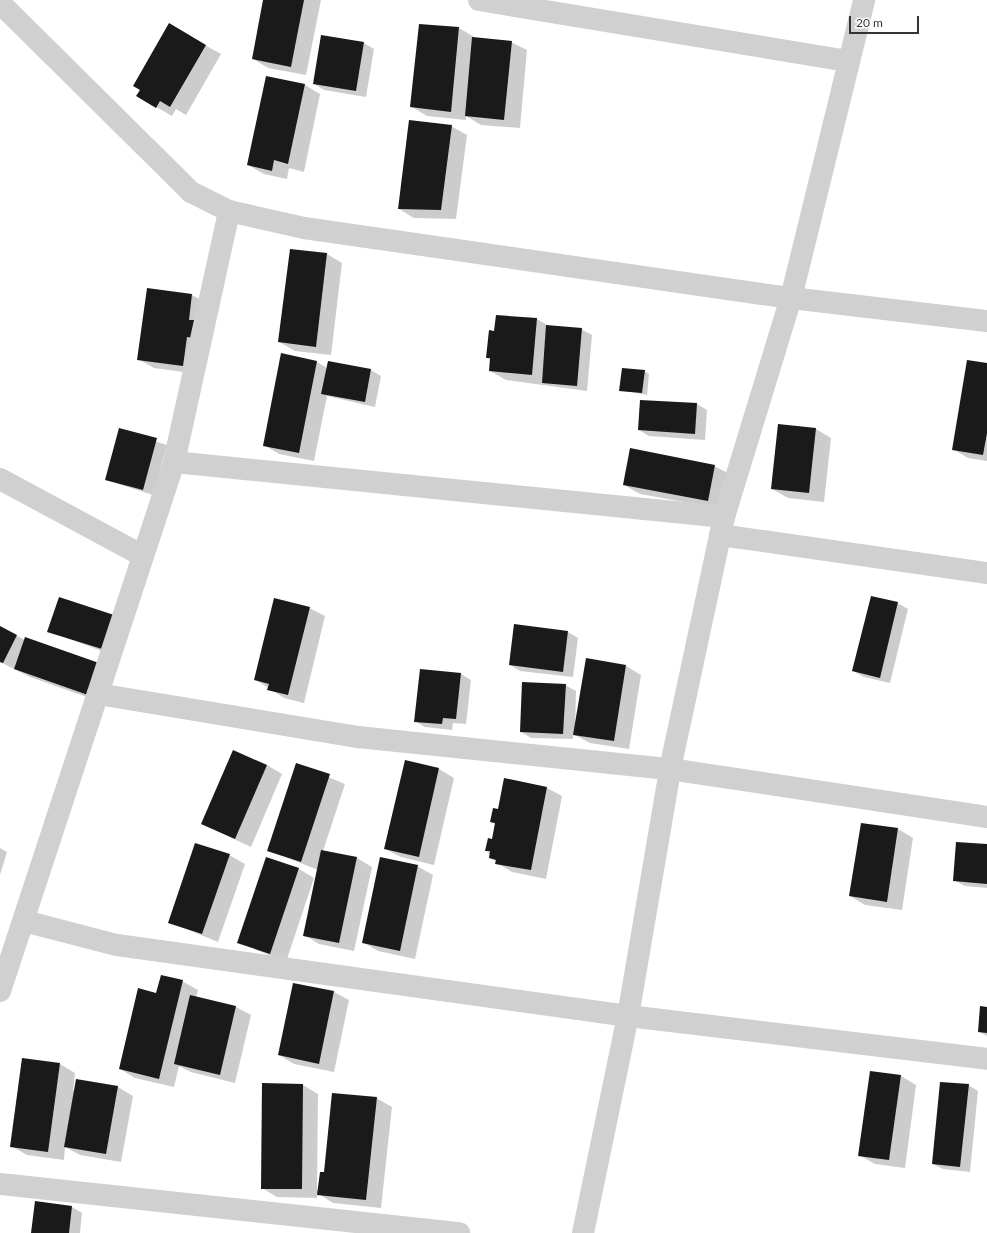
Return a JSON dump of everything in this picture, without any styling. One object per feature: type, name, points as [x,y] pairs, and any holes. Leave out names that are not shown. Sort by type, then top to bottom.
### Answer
[{"type":"street","points":[[479,0],[847,61]]},
{"type":"street","points":[[583,1233],[628,1016],[670,770],[722,526],[791,298],[847,61],[864,0]]},
{"type":"street","points":[[4,3],[191,192],[229,211],[304,228],[791,298],[987,321]]},
{"type":"street","points":[[0,991],[174,462],[229,211]]},
{"type":"street","points":[[174,462],[722,526],[987,573]]},
{"type":"street","points":[[0,479],[143,556]]},
{"type":"street","points":[[98,694],[358,737],[670,770],[987,817]]},
{"type":"street","points":[[24,921],[117,945],[628,1016],[987,1059]]},
{"type":"street","points":[[0,1184],[459,1233]]},
{"type":"building","points":[[263,0],[304,0],[291,67],[252,59]]},
{"type":"building","points":[[169,23],[206,45],[170,107],[160,101],[156,108],[136,96],[140,90],[133,86]]},
{"type":"building","points":[[419,24],[459,27],[451,112],[410,107]]},
{"type":"building","points":[[321,35],[364,42],[356,91],[313,84]]},
{"type":"building","points":[[472,37],[512,41],[504,120],[465,116]]},
{"type":"building","points":[[266,76],[305,84],[288,164],[274,160],[272,171],[247,165]]},
{"type":"building","points":[[409,120],[452,125],[441,210],[398,209]]},
{"type":"building","points":[[290,249],[327,253],[316,347],[278,342]]},
{"type":"building","points":[[147,288],[192,294],[189,320],[197,320],[194,338],[187,337],[183,366],[137,360]]},
{"type":"building","points":[[496,315],[537,318],[532,375],[489,371],[490,358],[486,358],[489,330],[494,331]]},
{"type":"building","points":[[546,325],[582,328],[577,386],[542,383]]},
{"type":"building","points":[[281,353],[317,361],[299,453],[263,446]]},
{"type":"building","points":[[967,360],[987,363],[987,433],[983,455],[952,450]]},
{"type":"building","points":[[328,361],[371,369],[365,402],[321,394]]},
{"type":"building","points":[[622,368],[645,370],[642,393],[619,391]]},
{"type":"building","points":[[640,400],[697,403],[695,434],[638,430]]},
{"type":"building","points":[[778,424],[816,428],[809,493],[771,489]]},
{"type":"building","points":[[119,428],[157,438],[143,490],[105,480]]},
{"type":"building","points":[[630,448],[715,465],[708,501],[623,485]]},
{"type":"building","points":[[871,596],[898,602],[880,678],[852,671]]},
{"type":"building","points":[[59,597],[114,615],[102,649],[47,632]]},
{"type":"building","points":[[274,598],[310,607],[288,695],[267,690],[269,684],[254,680]]},
{"type":"building","points":[[514,624],[568,631],[563,672],[509,665]]},
{"type":"building","points":[[0,626],[17,635],[3,663],[0,662]]},
{"type":"building","points":[[25,637],[99,663],[88,695],[14,669]]},
{"type":"building","points":[[586,658],[626,665],[614,741],[573,735]]},
{"type":"building","points":[[420,669],[461,673],[456,719],[443,718],[442,724],[414,722]]},
{"type":"building","points":[[522,682],[566,684],[563,734],[520,732]]},
{"type":"building","points":[[233,750],[267,765],[235,839],[201,824]]},
{"type":"building","points":[[405,760],[439,768],[419,857],[384,849]]},
{"type":"building","points":[[296,763],[330,774],[301,862],[267,851]]},
{"type":"building","points":[[504,778],[547,787],[531,870],[495,864],[496,860],[489,858],[490,851],[485,851],[488,838],[492,839],[495,823],[490,822],[493,808],[498,809]]},
{"type":"building","points":[[861,823],[898,828],[887,902],[849,896]]},
{"type":"building","points":[[956,842],[987,844],[987,884],[953,881]]},
{"type":"building","points":[[195,843],[230,854],[202,934],[168,923]]},
{"type":"building","points":[[321,850],[357,857],[339,943],[303,936]]},
{"type":"building","points":[[266,857],[299,868],[270,954],[237,943]]},
{"type":"building","points":[[380,857],[418,865],[400,951],[362,943]]},
{"type":"building","points":[[161,975],[183,980],[159,1079],[119,1069],[138,988],[156,993]]},
{"type":"building","points":[[293,983],[334,991],[319,1064],[278,1055]]},
{"type":"building","points":[[190,995],[236,1006],[220,1075],[174,1064]]},
{"type":"building","points":[[980,1006],[987,1007],[987,1033],[978,1032]]},
{"type":"building","points":[[22,1058],[60,1063],[48,1152],[10,1147]]},
{"type":"building","points":[[870,1071],[901,1075],[889,1160],[858,1156]]},
{"type":"building","points":[[76,1079],[118,1086],[106,1154],[64,1147]]},
{"type":"building","points":[[940,1082],[969,1084],[960,1167],[932,1164]]},
{"type":"building","points":[[262,1083],[303,1084],[302,1189],[261,1189]]},
{"type":"building","points":[[332,1093],[377,1097],[366,1200],[317,1195],[320,1172],[324,1172]]},
{"type":"building","points":[[35,1201],[72,1206],[69,1233],[31,1233]]}]
